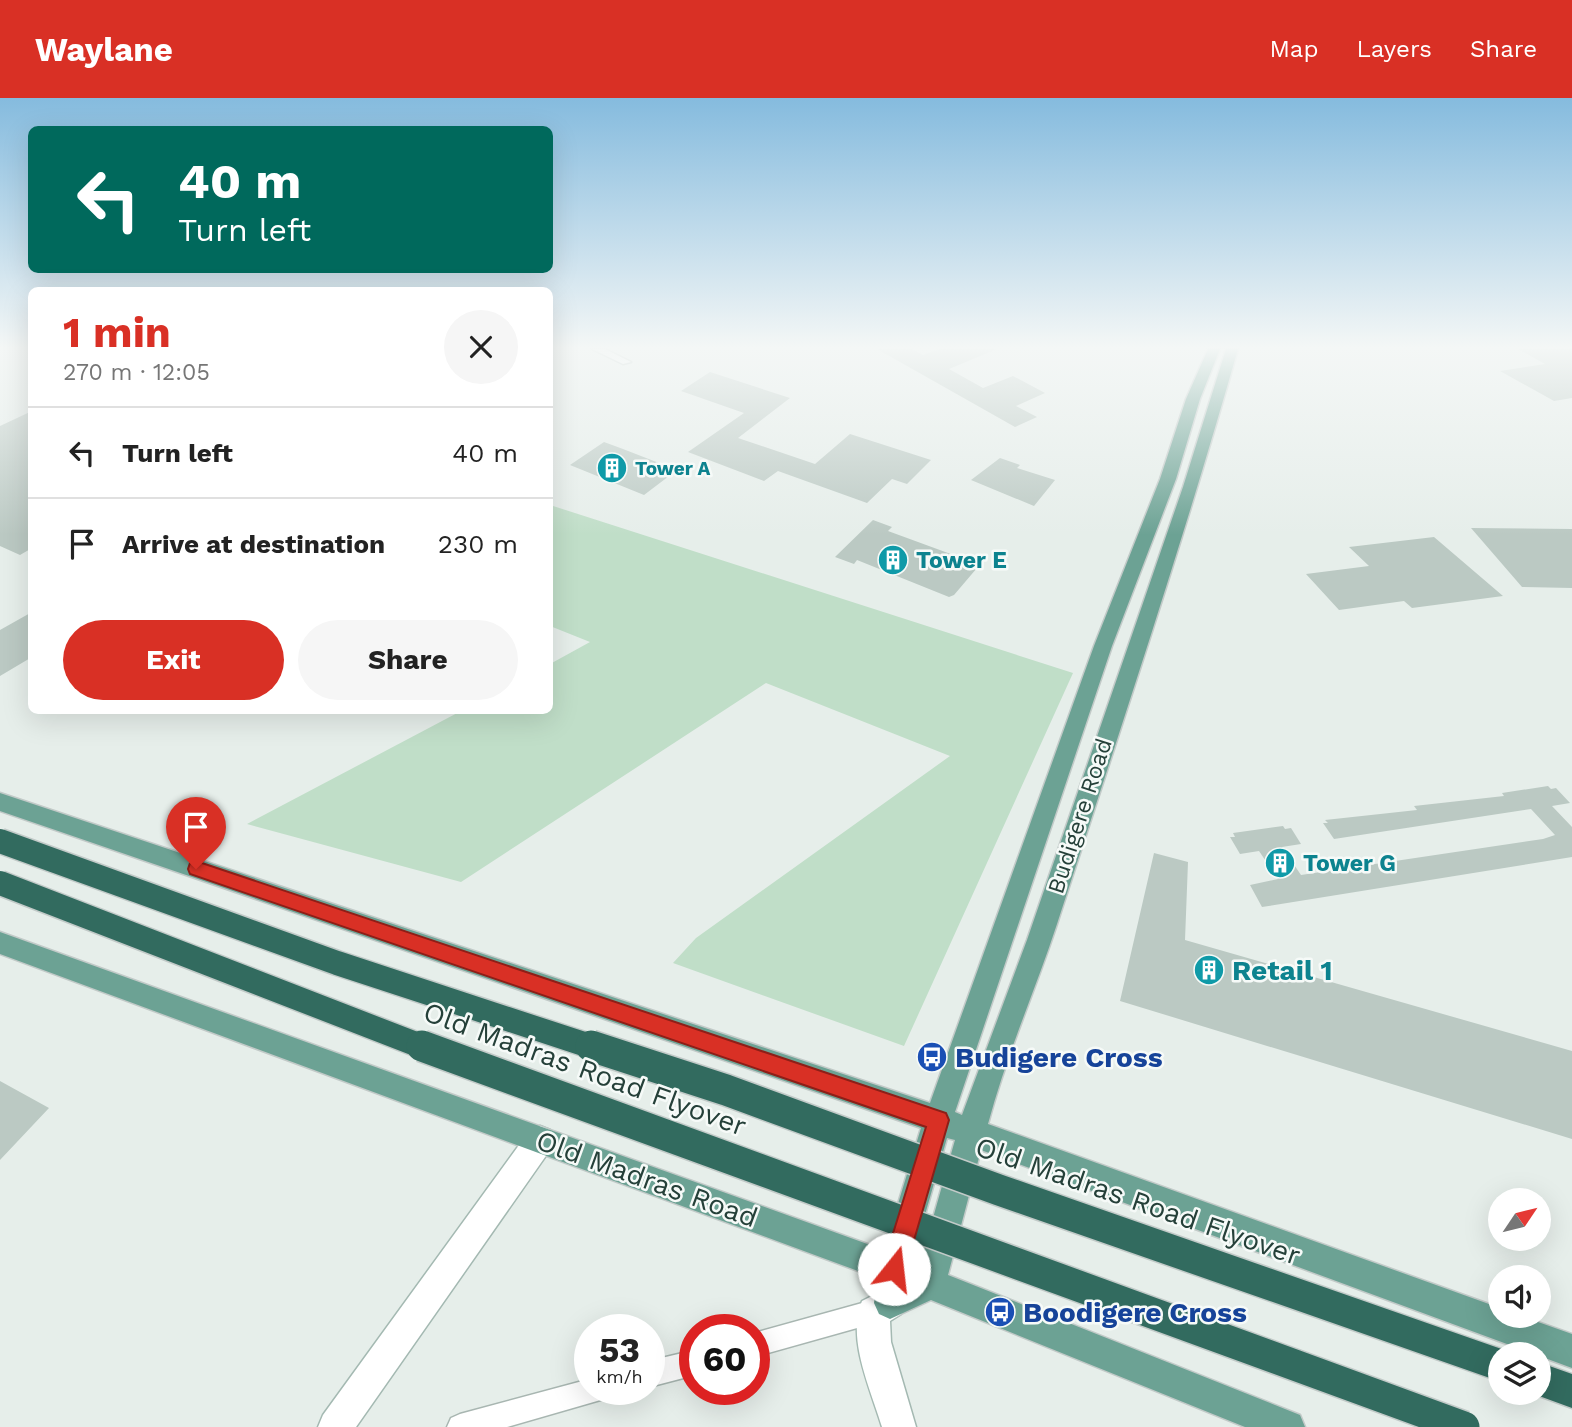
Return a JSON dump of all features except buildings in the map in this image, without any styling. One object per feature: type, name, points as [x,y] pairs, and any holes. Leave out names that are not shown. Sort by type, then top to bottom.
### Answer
[{"type":"highway","name":"Old Madras Road Flyover","points":[[0,841],[337,962],[726,1090],[999,1190],[1488,1361]]},
{"type":"highway","name":"Old Madras Road Flyover","points":[[0,883],[505,1078],[1464,1427]]},
{"type":"highway","points":[[1551,1384],[1572,1391]]},
{"type":"main road","name":"Budigere Road","points":[[882,1308],[938,1120],[1103,646],[1168,480],[1189,411]]},
{"type":"main road","name":"Budigere Road","points":[[930,1284],[982,1095],[1039,940],[1191,487],[1214,411]]},
{"type":"main road","points":[[0,802],[938,1120],[1572,1351]]},
{"type":"main road","name":"Old Madras Road","points":[[0,943],[894,1269],[1288,1427]]},
{"type":"main road","points":[[882,1308],[930,1284]]},
{"type":"street","points":[[335,1427],[540,1140]]},
{"type":"street","points":[[770,1340],[882,1308],[874,1342],[899,1427]]},
{"type":"street","points":[[460,1427],[574,1396]]},
{"type":"green space","points":[[553,506],[1073,673],[904,1046],[673,963],[696,938],[950,756],[766,683],[461,882],[247,824],[455,714],[553,714],[553,662],[590,642],[553,627]]},
{"type":"place","name":"Tower A","points":[[612,468]]},
{"type":"place","name":"Tower E","points":[[893,560]]},
{"type":"place","name":"Tower G","points":[[1280,863]]},
{"type":"place","name":"Retail 1","points":[[1209,970]]},
{"type":"place","name":"Budigere Cross","points":[[932,1057]]},
{"type":"place","name":"Boodigere Cross","points":[[1000,1312]]},
{"type":"route","points":[[196,869],[938,1120],[894,1269]]}]
